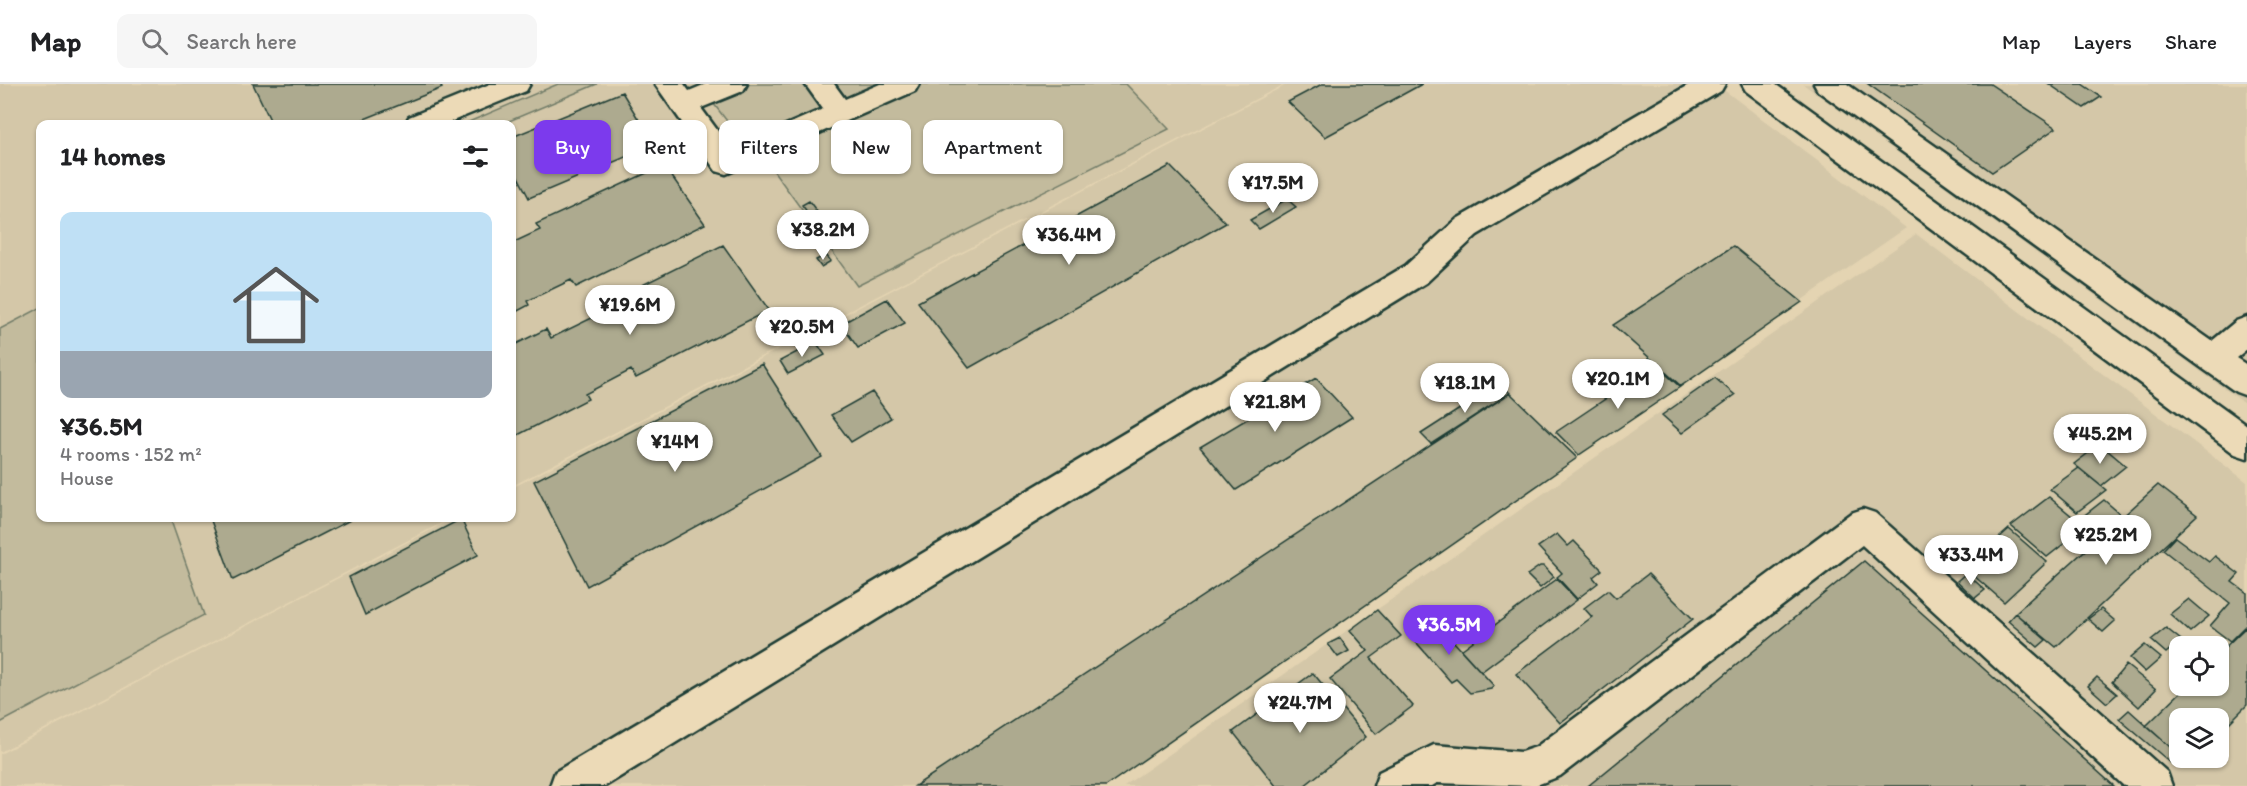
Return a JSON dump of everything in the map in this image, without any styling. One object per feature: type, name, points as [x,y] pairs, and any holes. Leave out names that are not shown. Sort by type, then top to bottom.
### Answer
[{"type":"street","points":[[429,120],[516,84]]},
{"type":"street","points":[[733,84],[676,94],[726,163],[905,84]]},
{"type":"street","points":[[819,84],[840,112]]},
{"type":"street","points":[[569,786],[1416,274],[1467,227],[1711,84]]},
{"type":"street","points":[[1756,84],[2247,444]]},
{"type":"street","points":[[1828,84],[2247,383]]},
{"type":"street","points":[[2213,359],[2247,330]]},
{"type":"street","points":[[1393,786],[1434,764],[1521,771],[1546,763],[1863,524],[2153,786]]},
{"type":"shaded area","points":[[0,84],[1285,84],[516,484],[516,120],[36,120],[36,522],[443,522],[0,752]]},
{"type":"shaded area","points":[[558,84],[597,84],[512,120],[473,120]]},
{"type":"shaded area","points":[[747,84],[808,84],[825,108],[801,120],[726,120],[710,99]]},
{"type":"shaded area","points":[[832,84],[888,84],[849,100],[843,99]]},
{"type":"shaded area","points":[[922,84],[1126,84],[1169,129],[857,286],[776,174],[819,174],[819,131],[831,125],[831,174],[911,174],[911,120],[842,120]]},
{"type":"shaded area","points":[[1288,84],[1716,84],[1906,228],[1101,786],[0,786],[0,754],[446,522],[516,522],[516,486]]},
{"type":"shaded area","points":[[1803,84],[2247,84],[2247,405]]},
{"type":"shaded area","points":[[1916,234],[2247,482],[2247,786],[1124,786]]},
{"type":"shaded area","points":[[36,310],[36,522],[171,522],[204,615],[0,723],[0,329]]},
{"type":"building","points":[[253,84],[440,84],[442,88],[362,120],[270,120]]},
{"type":"building","points":[[1322,84],[1422,84],[1325,137],[1288,102]]},
{"type":"building","points":[[1868,84],[1990,84],[2056,128],[1992,172]]},
{"type":"building","points":[[2049,84],[2082,84],[2101,97],[2084,108]]},
{"type":"building","points":[[622,92],[639,120],[623,120],[623,158],[611,163],[611,120],[554,120]]},
{"type":"building","points":[[534,128],[534,174],[586,174],[529,198],[516,173],[516,135]]},
{"type":"building","points":[[1170,166],[1226,223],[969,368],[918,302]]},
{"type":"building","points":[[644,174],[670,174],[705,224],[576,287],[571,280],[527,301],[529,305],[516,312],[516,241],[540,230],[536,224]]},
{"type":"building","points":[[1287,199],[1296,207],[1259,229],[1250,220]]},
{"type":"building","points":[[809,201],[824,221],[816,224],[802,205]]},
{"type":"building","points":[[723,245],[769,310],[636,378],[631,370],[585,394],[588,399],[516,436],[516,344],[546,329],[551,338],[596,316],[592,310]]},
{"type":"building","points":[[1733,246],[1802,302],[1681,386],[1613,325]]},
{"type":"building","points":[[826,255],[831,261],[821,267],[816,260]]},
{"type":"building","points":[[887,299],[905,323],[858,348],[841,324]]},
{"type":"building","points":[[816,342],[825,355],[788,374],[780,361]]},
{"type":"building","points":[[762,364],[822,457],[587,586],[534,481]]},
{"type":"building","points":[[1656,365],[1680,387],[1579,455],[1556,432]]},
{"type":"building","points":[[1316,378],[1352,417],[1236,490],[1200,447]]},
{"type":"building","points":[[1715,378],[1735,395],[1682,433],[1662,415]]},
{"type":"building","points":[[1500,383],[1510,393],[1431,444],[1421,434]]},
{"type":"building","points":[[872,392],[891,418],[851,442],[831,415]]},
{"type":"building","points":[[1510,393],[1577,458],[1106,786],[915,786]]},
{"type":"building","points":[[2100,444],[2126,466],[2101,486],[2074,464]]},
{"type":"building","points":[[2079,468],[2106,490],[2077,512],[2050,489]]},
{"type":"building","points":[[2158,485],[2197,515],[2056,647],[2015,613]]},
{"type":"building","points":[[2049,497],[2085,527],[2047,557],[2011,526]]},
{"type":"building","points":[[2104,500],[2119,513],[2092,534],[2077,521]]},
{"type":"building","points":[[211,522],[346,522],[233,580]]},
{"type":"building","points":[[455,522],[462,522],[478,555],[365,615],[349,577]]},
{"type":"building","points":[[2009,529],[2047,562],[2004,602],[1965,568]]},
{"type":"building","points":[[1557,534],[1568,546],[1574,541],[1602,570],[1593,577],[1598,583],[1577,599],[1557,577],[1562,573],[1538,547]]},
{"type":"building","points":[[2175,537],[2209,562],[2215,556],[2239,574],[2232,582],[2247,593],[2247,624],[2230,641],[2229,636],[2223,636],[2210,626],[2230,603],[2163,550]]},
{"type":"building","points":[[1864,561],[2114,786],[1588,786]]},
{"type":"building","points":[[1540,566],[1544,566],[1554,577],[1540,588],[1527,575]]},
{"type":"building","points":[[1966,573],[1985,590],[1975,598],[1957,581]]},
{"type":"building","points":[[1648,574],[1693,619],[1560,723],[1516,674],[1592,617],[1584,608],[1608,590],[1616,598]]},
{"type":"building","points":[[1557,579],[1577,600],[1481,672],[1461,650]]},
{"type":"building","points":[[2189,599],[2209,616],[2190,632],[2170,614]]},
{"type":"building","points":[[2101,609],[2115,621],[2103,632],[2088,619]]},
{"type":"building","points":[[1377,610],[1401,636],[1371,658],[1413,706],[1376,734],[1330,679],[1368,651],[1350,630]]},
{"type":"building","points":[[1418,611],[1428,623],[1433,619],[1494,686],[1491,689],[1470,693],[1456,679],[1451,682],[1416,642],[1424,636],[1408,618]]},
{"type":"building","points":[[2015,613],[2046,640],[2038,647],[2008,621]]},
{"type":"building","points":[[2247,626],[2247,705],[2229,723],[2229,708],[2169,708],[2169,746],[2146,726],[2177,696],[2229,696],[2229,643]]},
{"type":"building","points":[[2166,628],[2176,636],[2169,636],[2169,650],[2166,653],[2151,640]]},
{"type":"building","points":[[1340,638],[1349,651],[1338,657],[1328,644]]},
{"type":"building","points":[[2145,645],[2161,658],[2145,672],[2130,658]]},
{"type":"building","points":[[2126,665],[2156,689],[2139,707],[2112,682]]},
{"type":"building","points":[[1313,673],[1366,737],[1304,786],[1276,786],[1233,732]]},
{"type":"building","points":[[2097,677],[2117,694],[2107,703],[2088,686]]},
{"type":"building","points":[[2129,710],[2169,746],[2169,761],[2119,719]]}]
